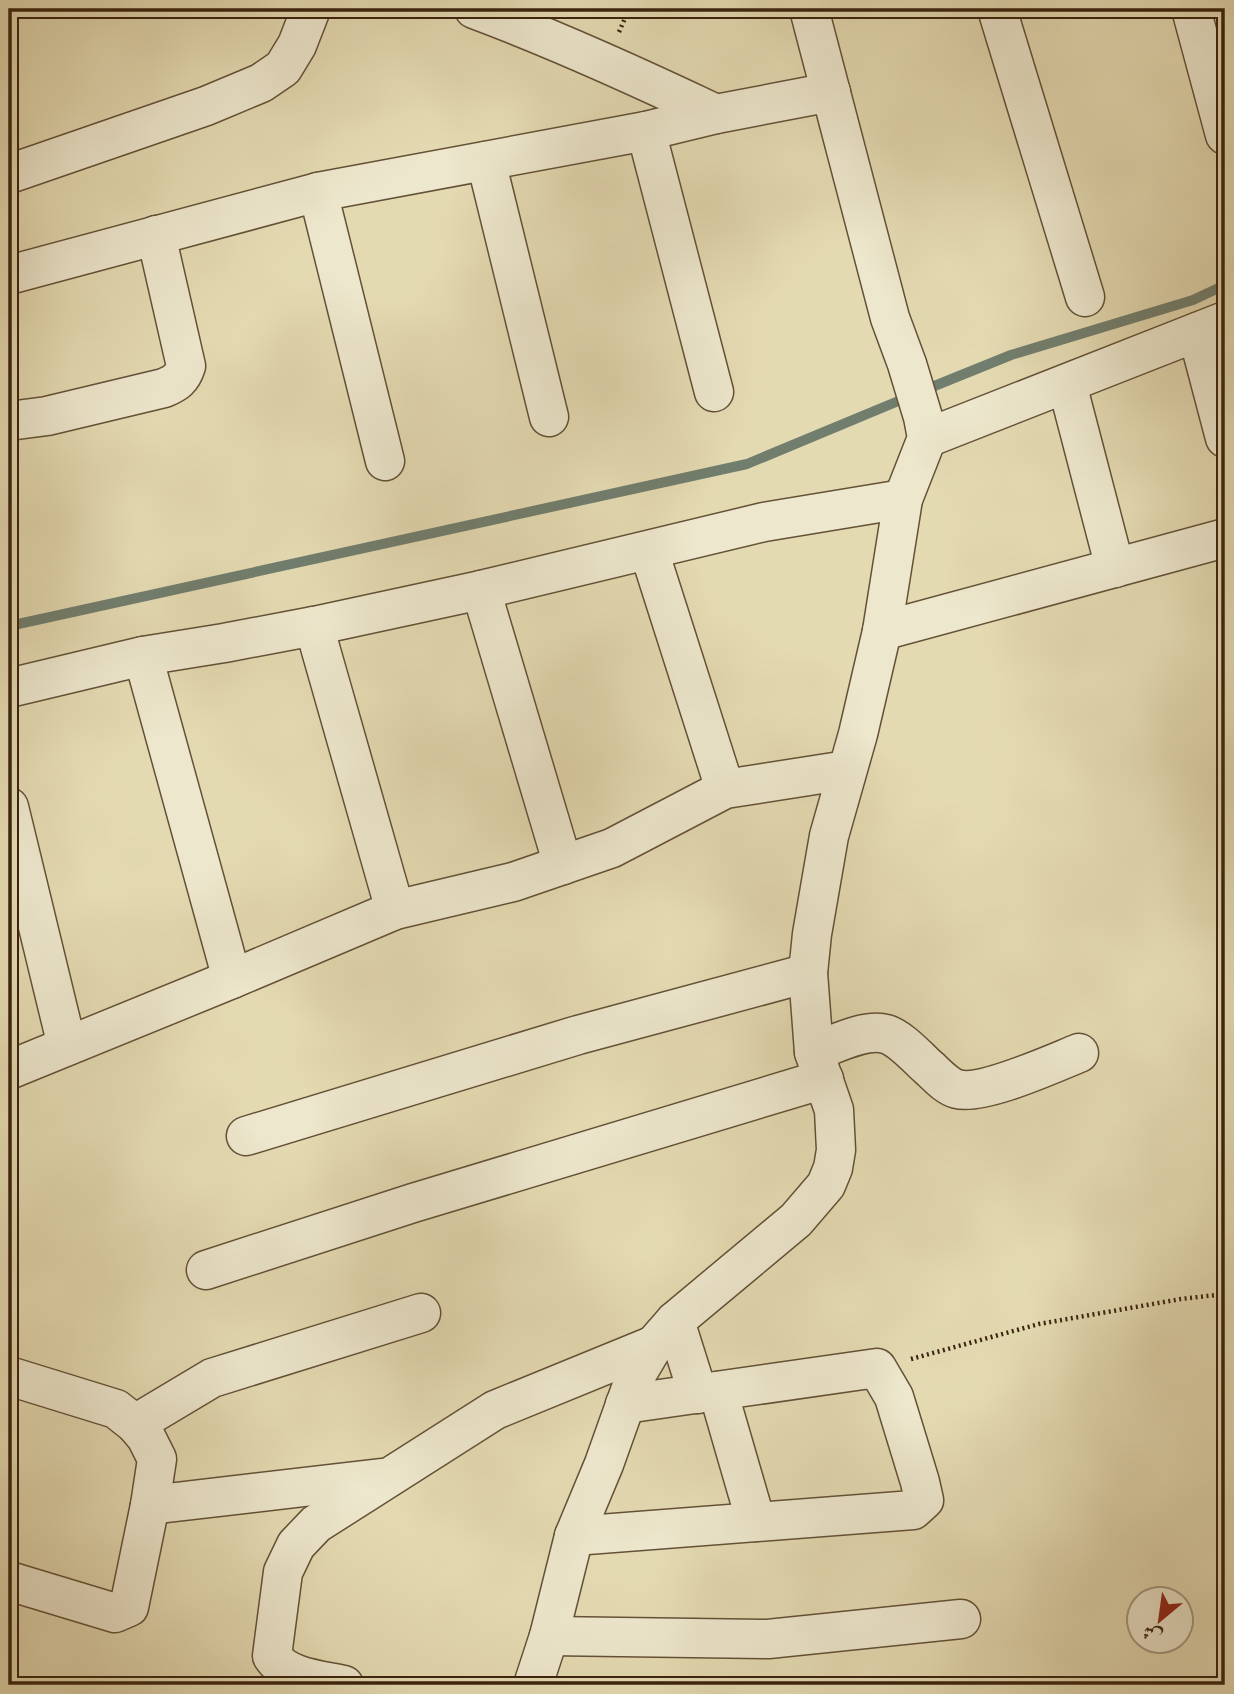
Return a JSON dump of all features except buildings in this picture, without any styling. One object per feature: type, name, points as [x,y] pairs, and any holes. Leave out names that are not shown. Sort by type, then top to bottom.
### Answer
[{"type":"street","points":[[9,174],[206,106],[261,83],[283,68],[311,9]]},
{"type":"street","points":[[474,9],[606,62],[716,114]]},
{"type":"street","points":[[533,1685],[549,1636],[574,1536],[604,1464],[635,1377],[664,1333],[796,1220],[826,1185],[834,1168],[834,1110],[819,1066],[808,973],[829,836],[858,734],[882,631],[903,499],[925,428],[907,363],[890,318],[809,9]]},
{"type":"street","points":[[997,9],[1085,296]]},
{"type":"street","points":[[1191,9],[1225,135]]},
{"type":"street","points":[[9,275],[318,192],[646,131],[716,114],[831,92]]},
{"type":"street","points":[[646,131],[714,392]]},
{"type":"street","points":[[486,161],[549,417]]},
{"type":"street","points":[[318,192],[385,461]]},
{"type":"street","points":[[9,421],[60,413],[164,388],[179,380],[186,366],[156,234]]},
{"type":"street","points":[[925,428],[1067,384],[1211,327],[1225,438]]},
{"type":"street","points":[[1067,384],[1115,568]]},
{"type":"street","points":[[9,688],[143,656],[314,626],[481,590],[764,522],[903,499]]},
{"type":"street","points":[[882,631],[1225,538]]},
{"type":"street","points":[[649,551],[725,789]]},
{"type":"street","points":[[481,590],[563,865]]},
{"type":"street","points":[[314,626],[395,910]]},
{"type":"street","points":[[143,656],[232,979]]},
{"type":"street","points":[[9,1070],[395,910],[513,882],[612,848],[725,789],[847,770]]},
{"type":"street","points":[[9,807],[67,1046]]},
{"type":"street","points":[[246,1136],[578,1035],[808,973]]},
{"type":"street","points":[[206,1270],[819,1066],[864,1033],[886,1034],[903,1044],[956,1089],[972,1090],[1009,1080],[1079,1053]]},
{"type":"street","points":[[135,1424],[212,1378],[422,1313]]},
{"type":"street","points":[[664,1333],[708,1392],[756,1522]]},
{"type":"street","points":[[344,1685],[290,1672],[277,1665],[272,1656],[283,1572],[296,1545],[316,1524],[495,1410],[664,1333]]},
{"type":"street","points":[[574,1536],[914,1510],[924,1500],[894,1397],[877,1368],[625,1404]]},
{"type":"street","points":[[9,1376],[116,1409],[146,1437],[157,1459],[129,1607],[115,1613],[9,1581]]},
{"type":"street","points":[[150,1505],[390,1477]]},
{"type":"street","points":[[549,1636],[768,1639],[961,1619]]},
{"type":"path","points":[[877,1368],[1039,1324],[1225,1294]]},
{"type":"waterway","points":[[922,391],[1011,355],[1193,300],[1225,285]]},
{"type":"waterway","points":[[9,626],[747,464],[908,397]]}]
